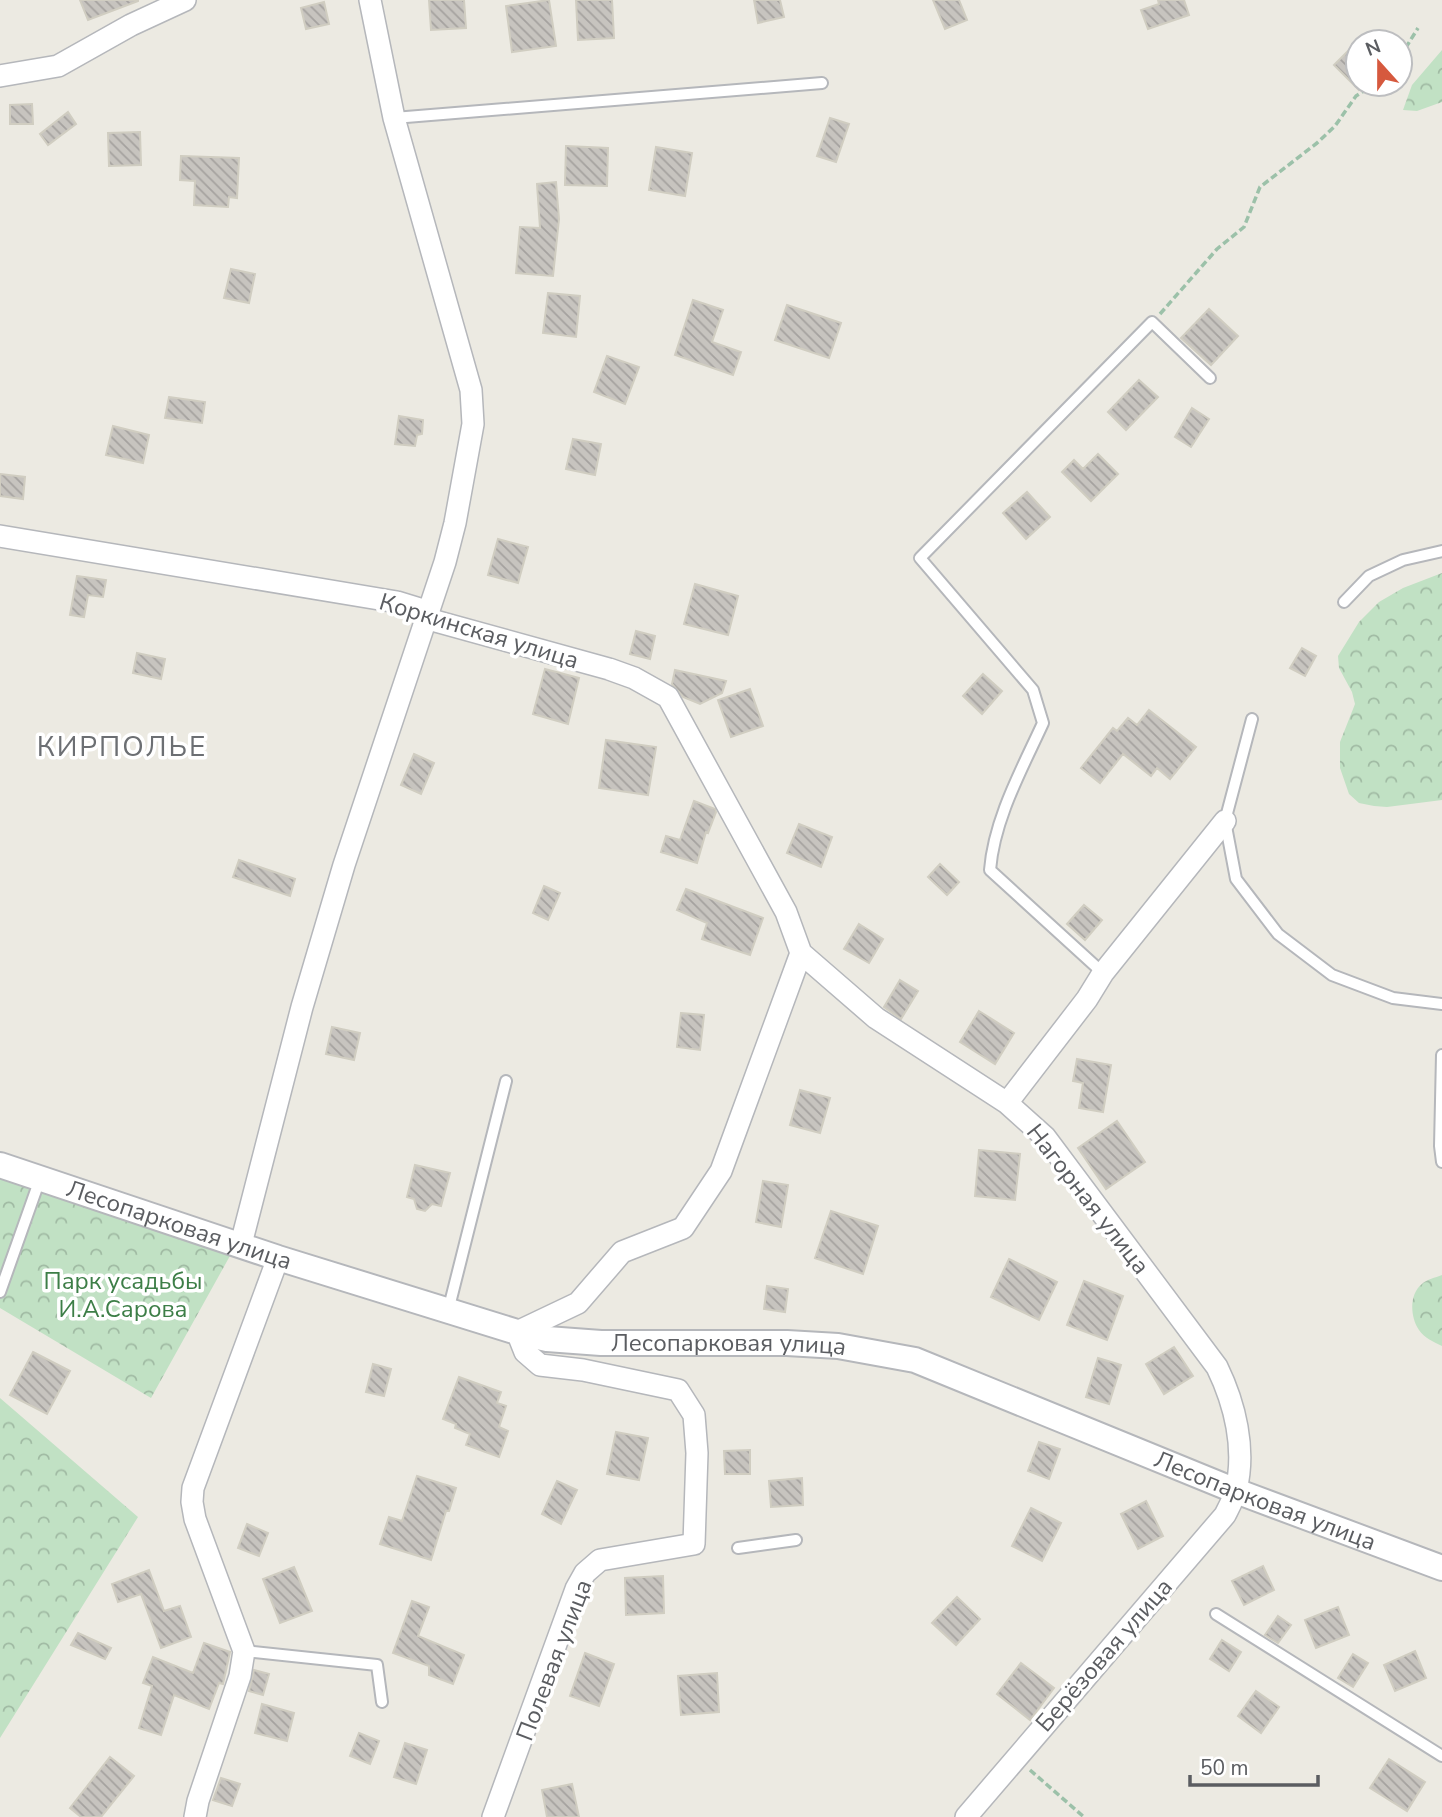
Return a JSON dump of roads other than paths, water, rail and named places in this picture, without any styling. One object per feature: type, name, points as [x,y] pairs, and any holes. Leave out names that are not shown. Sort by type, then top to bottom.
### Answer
[{"type":"street","points":[[0,76],[58,66],[131,25],[185,0]]},
{"type":"street","points":[[241,1244],[302,1007],[344,864],[428,620],[455,523],[473,424],[471,390],[394,118],[370,0]]},
{"type":"street","name":"Коркинская улица","points":[[0,536],[397,602],[424,610],[428,620],[634,678],[668,697],[786,912],[801,953]]},
{"type":"street","points":[[1007,1103],[1087,999],[1103,972],[1225,821]]},
{"type":"street","points":[[517,1332],[578,1303],[622,1252],[683,1228],[721,1171],[801,953]]},
{"type":"street","name":"Нагорная улица","points":[[801,953],[876,1018],[1007,1103],[1045,1137],[1217,1367],[1231,1395],[1237,1422],[1239,1461],[1236,1491]]},
{"type":"street","name":"Лесопарковая улица","points":[[0,1165],[278,1258],[547,1339],[601,1343],[787,1343],[838,1346],[902,1357],[962,1378],[1236,1491],[1442,1568]]},
{"type":"street","points":[[195,1817],[240,1676],[244,1651],[195,1519],[193,1488],[278,1258]]},
{"type":"street","name":"Полевая улица","points":[[493,1817],[576,1589],[585,1573],[600,1560],[694,1544],[697,1453],[694,1415],[678,1390],[583,1370],[540,1365],[525,1352],[517,1332]]},
{"type":"street","name":"Берёзовая улица","points":[[966,1817],[1225,1515],[1236,1491]]},
{"type":"lane","points":[[394,118],[821,83]]},
{"type":"lane","points":[[1103,972],[990,870],[992,849],[1013,789],[1043,723],[1033,690],[920,558],[1152,322],[1210,379]]},
{"type":"lane","points":[[1344,602],[1369,576],[1404,560],[1442,551]]},
{"type":"lane","points":[[1252,719],[1225,821],[1236,878],[1278,934],[1332,975],[1393,998],[1442,1004]]},
{"type":"lane","points":[[1442,1055],[1442,1162]]},
{"type":"lane","points":[[448,1311],[506,1081]]},
{"type":"lane","points":[[0,1292],[40,1178]]},
{"type":"lane","points":[[738,1548],[796,1540]]},
{"type":"lane","points":[[1216,1614],[1442,1756]]},
{"type":"lane","points":[[244,1651],[377,1665],[382,1702]]},
{"type":"district","name":"КИРПОЛЬЕ","points":[[122,747]]},
{"type":"park label","name":"Парк усадьбы И.А.Сарова","points":[[123,1295]]}]
